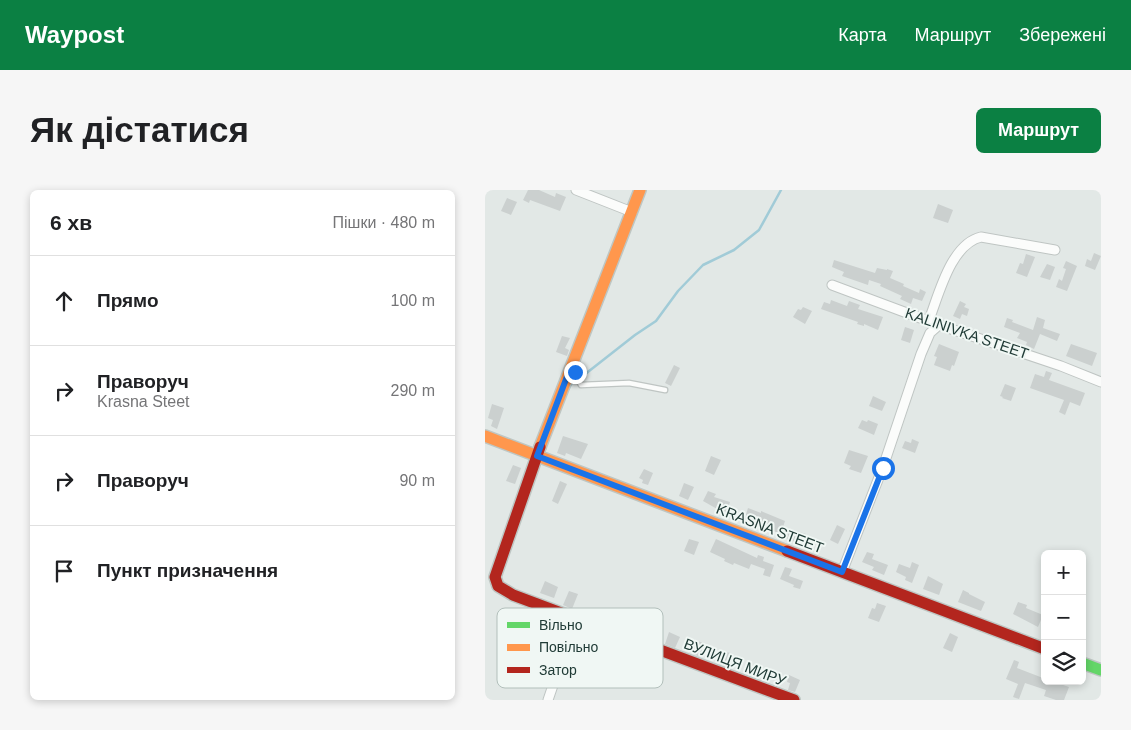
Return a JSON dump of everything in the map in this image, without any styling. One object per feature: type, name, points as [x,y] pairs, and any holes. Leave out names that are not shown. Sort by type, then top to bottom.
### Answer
[{"type":"street","points":[[577,190],[632,212]]},
{"type":"street","points":[[537,456],[640,190]]},
{"type":"street","points":[[929,320],[953,259],[971,239],[981,237],[1055,250]]},
{"type":"street","name":"KALINIVKA STEET","points":[[832,285],[1101,382]]},
{"type":"street","points":[[842,572],[883,468],[921,354],[930,333],[939,325]]},
{"type":"street","name":"KRASNA STEET","points":[[485,436],[1041,647]]},
{"type":"street","name":"ВУЛИЦЯ МИРУ","points":[[537,456],[495,577],[498,586],[513,595],[549,608]]},
{"type":"street","name":"ВУЛИЦЯ МИРУ","points":[[663,651],[793,700]]},
{"type":"street","points":[[1086,664],[1101,670]]},
{"type":"street","points":[[548,700],[552,688]]},
{"type":"lane","points":[[571,366],[581,385],[629,383],[665,390]]},
{"type":"building","points":[[528,190],[539,190],[555,197],[556,193],[566,197],[560,211],[530,200],[529,203],[523,200]]},
{"type":"building","points":[[507,198],[517,202],[511,215],[501,211]]},
{"type":"building","points":[[938,204],[953,210],[948,223],[933,218]]},
{"type":"building","points":[[1094,253],[1101,256],[1095,270],[1085,266],[1087,259],[1091,261]]},
{"type":"building","points":[[1026,254],[1035,257],[1027,277],[1016,273],[1020,263],[1023,264]]},
{"type":"building","points":[[834,260],[875,273],[877,268],[893,271],[890,278],[919,293],[920,289],[926,292],[922,301],[913,298],[911,304],[900,299],[902,296],[880,286],[881,284],[869,280],[868,285],[842,276],[844,272],[832,267]]},
{"type":"building","points":[[1066,261],[1077,266],[1067,291],[1056,287],[1059,279],[1062,281],[1066,269],[1063,268]]},
{"type":"building","points":[[1047,264],[1055,267],[1050,280],[1040,277]]},
{"type":"building","points":[[831,300],[847,306],[849,301],[860,305],[858,309],[883,317],[878,330],[864,324],[864,326],[857,324],[858,322],[821,309],[824,302],[830,304]]},
{"type":"building","points":[[960,301],[966,304],[964,307],[969,309],[967,316],[962,314],[960,319],[953,316]]},
{"type":"building","points":[[803,307],[812,311],[805,324],[793,317],[798,309],[801,310]]},
{"type":"building","points":[[1037,317],[1045,320],[1043,328],[1060,334],[1057,341],[1040,334],[1034,349],[1026,345],[1027,342],[1017,338],[1020,333],[1004,327],[1007,318],[1013,320],[1012,322],[1033,330]]},
{"type":"building","points":[[905,327],[914,330],[910,343],[901,340]]},
{"type":"building","points":[[562,336],[570,338],[565,348],[569,350],[567,356],[556,352]]},
{"type":"building","points":[[939,344],[959,352],[950,371],[934,365],[937,357],[934,356]]},
{"type":"building","points":[[1071,344],[1097,353],[1092,366],[1066,356]]},
{"type":"building","points":[[674,365],[680,368],[671,386],[665,383]]},
{"type":"building","points":[[1046,371],[1052,373],[1049,380],[1085,393],[1080,406],[1070,402],[1065,415],[1059,412],[1064,400],[1030,388],[1035,374],[1044,377]]},
{"type":"building","points":[[1005,384],[1016,388],[1011,401],[1000,396]]},
{"type":"building","points":[[873,396],[886,402],[882,411],[869,406]]},
{"type":"building","points":[[492,404],[504,408],[497,429],[491,426],[493,420],[488,418]]},
{"type":"building","points":[[862,420],[878,424],[874,435],[858,428]]},
{"type":"building","points":[[563,436],[588,444],[581,459],[566,453],[565,456],[557,453]]},
{"type":"building","points":[[912,439],[919,442],[915,453],[902,448],[905,441],[911,443]]},
{"type":"building","points":[[849,450],[868,456],[861,473],[849,469],[851,466],[844,463]]},
{"type":"building","points":[[711,456],[721,460],[714,475],[705,471]]},
{"type":"building","points":[[513,465],[521,468],[515,484],[506,481]]},
{"type":"building","points":[[644,469],[653,473],[648,485],[642,483],[643,480],[639,478]]},
{"type":"building","points":[[560,481],[567,484],[558,504],[552,501]]},
{"type":"building","points":[[684,483],[694,487],[688,500],[679,496]]},
{"type":"building","points":[[708,491],[716,494],[714,497],[730,502],[726,514],[703,501]]},
{"type":"building","points":[[748,508],[785,521],[783,527],[806,534],[802,545],[784,538],[785,535],[744,521]]},
{"type":"building","points":[[837,525],[845,529],[838,544],[830,540]]},
{"type":"building","points":[[689,539],[699,542],[694,555],[684,551]]},
{"type":"building","points":[[716,539],[757,558],[758,555],[764,557],[763,561],[774,565],[770,577],[763,575],[765,569],[751,564],[749,569],[734,563],[733,565],[710,552]]},
{"type":"building","points":[[867,552],[874,554],[872,559],[888,565],[884,575],[872,570],[874,567],[862,562]]},
{"type":"building","points":[[912,562],[919,565],[912,583],[905,580],[906,577],[896,572],[899,564],[910,568]]},
{"type":"building","points":[[785,567],[792,569],[789,576],[803,581],[800,589],[780,579]]},
{"type":"building","points":[[928,576],[943,584],[939,595],[923,589]]},
{"type":"building","points":[[545,581],[558,587],[554,598],[540,593]]},
{"type":"building","points":[[963,590],[985,602],[981,611],[958,602]]},
{"type":"building","points":[[569,591],[578,594],[572,608],[563,605]]},
{"type":"building","points":[[1018,602],[1027,605],[1026,608],[1041,614],[1041,620],[1038,627],[1013,614]]},
{"type":"building","points":[[877,603],[886,606],[879,622],[868,618],[872,608],[875,609]]},
{"type":"building","points":[[669,632],[680,637],[675,648],[665,644]]},
{"type":"building","points":[[950,633],[958,637],[952,652],[943,648]]},
{"type":"building","points":[[696,640],[705,644],[700,657],[691,653]]},
{"type":"building","points":[[724,651],[733,654],[728,667],[719,664]]},
{"type":"building","points":[[1014,660],[1019,662],[1017,668],[1041,677],[1041,685],[1063,685],[1069,687],[1064,700],[1056,700],[1044,696],[1046,690],[1025,683],[1019,699],[1013,697],[1018,684],[1006,679]]},
{"type":"building","points":[[789,675],[800,680],[795,692],[788,690],[790,683],[787,682]]},
{"type":"waterway","points":[[584,375],[656,321],[678,291],[703,265],[734,250],[759,230],[781,190]]},
{"type":"waterway","points":[[568,390],[573,381]]},
{"type":"traffic: fast","points":[[1086,664],[1101,670]]},
{"type":"traffic: slow","points":[[540,447],[640,190]]},
{"type":"traffic: slow","points":[[485,436],[787,551]]},
{"type":"traffic: jam","points":[[540,447],[495,577],[498,586],[513,595],[548,608]]},
{"type":"traffic: jam","points":[[787,551],[1041,647]]},
{"type":"traffic: jam","points":[[663,651],[794,700]]},
{"type":"route","points":[[575,372],[571,366],[537,456],[842,572],[883,468]]}]
